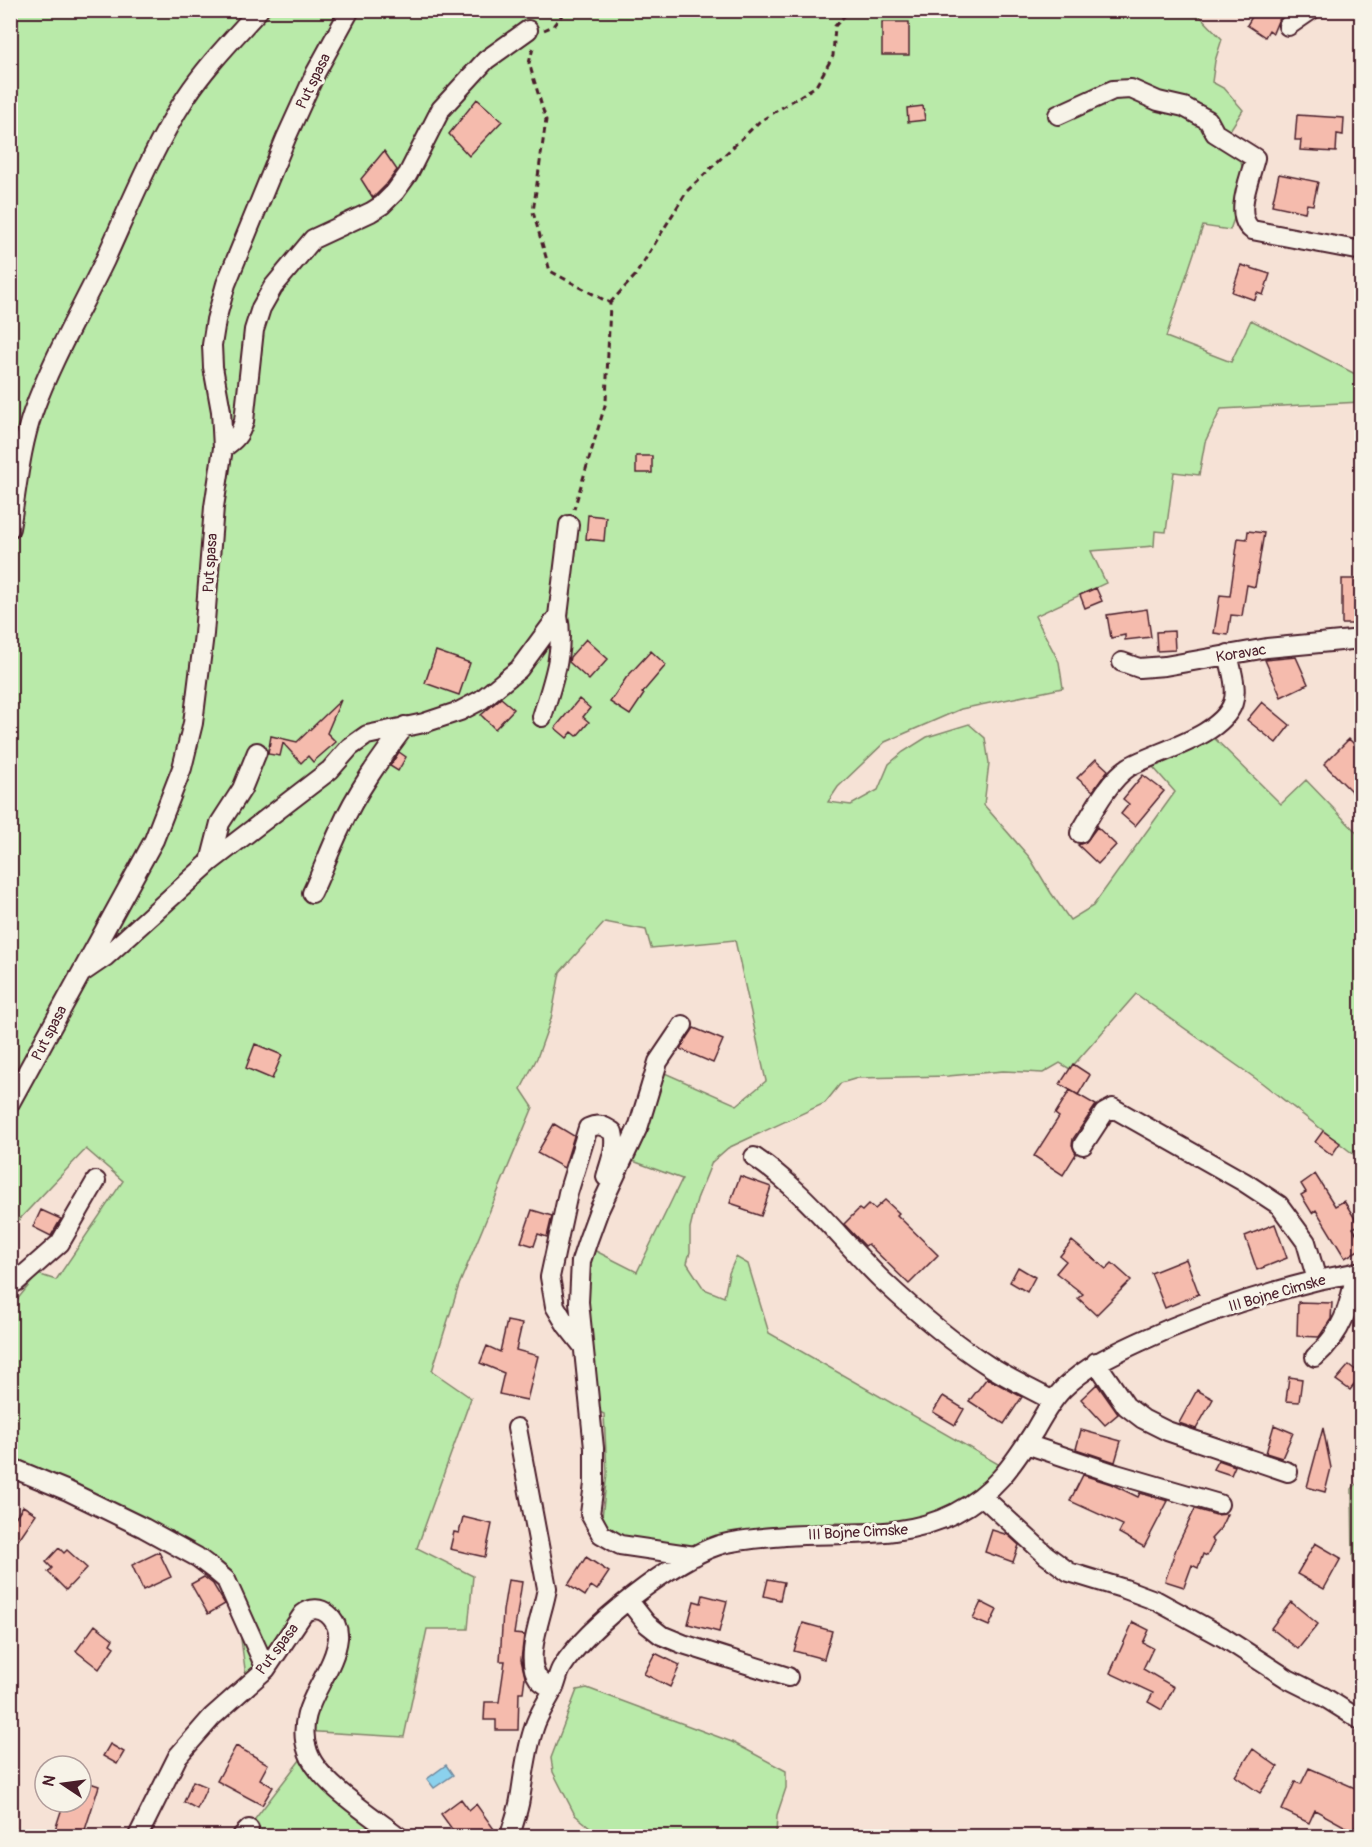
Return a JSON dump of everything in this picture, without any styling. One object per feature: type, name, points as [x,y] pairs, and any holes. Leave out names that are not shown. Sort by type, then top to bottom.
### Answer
[{"type":"street","points":[[10,528],[24,445],[32,414],[67,334],[163,136],[180,107],[201,76],[259,10]]},
{"type":"street","name":"Put spasa","points":[[10,1103],[154,840],[182,768],[193,723],[203,645],[214,507],[223,448],[221,411],[213,367],[212,345],[226,284],[286,138],[316,72],[350,10]]},
{"type":"street","points":[[1288,26],[1311,10]]},
{"type":"street","points":[[223,448],[236,440],[241,433],[254,330],[261,308],[273,287],[313,239],[382,205],[408,174],[441,109],[486,60],[532,32]]},
{"type":"street","points":[[1058,115],[1113,90],[1131,89],[1158,101],[1184,107],[1208,120],[1215,133],[1255,159],[1242,217],[1252,230],[1362,251]]},
{"type":"street","points":[[542,717],[555,676],[559,651],[561,629],[558,616],[569,525]]},
{"type":"street","points":[[79,974],[105,957],[210,862],[330,770],[359,740],[367,735],[443,718],[481,700],[519,669],[558,616]]},
{"type":"street","name":"Koravac","points":[[1122,662],[1139,668],[1166,666],[1228,654],[1362,639]]},
{"type":"street","points":[[1080,833],[1098,803],[1115,780],[1128,768],[1198,736],[1227,714],[1233,704],[1235,691],[1228,654]]},
{"type":"street","points":[[312,893],[340,828],[381,759],[405,726]]},
{"type":"street","points":[[210,862],[220,823],[242,789],[257,752]]},
{"type":"street","points":[[683,1025],[658,1062],[639,1125],[599,1210],[581,1261],[579,1302],[594,1448],[594,1484],[590,1514],[601,1534],[620,1545],[695,1556]]},
{"type":"street","points":[[1083,1145],[1104,1113],[1113,1108],[1244,1182],[1279,1204],[1306,1242],[1317,1280]]},
{"type":"street","points":[[582,1345],[555,1306],[550,1276],[568,1193],[588,1128],[594,1125],[603,1125],[613,1132],[615,1139],[599,1210]]},
{"type":"street","points":[[754,1157],[796,1189],[881,1279],[930,1322],[991,1367],[1053,1401]]},
{"type":"street","points":[[10,1284],[16,1282],[60,1243],[96,1181]]},
{"type":"street","points":[[1315,1357],[1328,1345],[1340,1328],[1359,1272]]},
{"type":"street","name":"III Bojne Cimske","points":[[510,1836],[534,1725],[561,1669],[583,1641],[673,1567],[718,1546],[743,1540],[908,1530],[954,1514],[983,1497],[1003,1478],[1053,1401],[1064,1388],[1096,1362],[1166,1330],[1233,1306],[1317,1280],[1359,1272]]},
{"type":"street","points":[[1096,1362],[1126,1406],[1143,1419],[1167,1431],[1288,1472]]},
{"type":"street","points":[[517,1428],[547,1588],[533,1642],[534,1671],[539,1680],[553,1689]]},
{"type":"street","points":[[1026,1444],[1116,1474],[1219,1504]]},
{"type":"street","points":[[10,1467],[68,1491],[144,1528],[197,1557],[213,1569],[226,1580],[266,1669]]},
{"type":"street","points":[[983,1497],[1046,1555],[1069,1572],[1157,1601],[1223,1636],[1288,1679],[1324,1697],[1362,1721]]},
{"type":"street","points":[[629,1601],[647,1624],[661,1635],[788,1677]]},
{"type":"street","name":"Put spasa","points":[[138,1836],[178,1756],[212,1717],[266,1669],[303,1614],[307,1610],[316,1609],[331,1616],[337,1623],[339,1635],[337,1647],[311,1701],[306,1720],[307,1751],[323,1777],[398,1836]]},
{"type":"path","points":[[566,10],[553,26],[532,32],[529,63],[546,120],[533,212],[550,271],[610,303]]},
{"type":"path","points":[[569,525],[606,402],[610,303],[635,276],[687,191],[759,122],[816,86],[833,56],[835,26],[850,10]]},
{"type":"green space","points":[[10,11],[1195,11],[1222,39],[1215,61],[1212,82],[1225,89],[1243,110],[1221,144],[1239,156],[1247,182],[1230,230],[1203,226],[1166,337],[1231,362],[1251,320],[1361,377],[1361,402],[1221,409],[1205,442],[1199,475],[1174,472],[1166,532],[1155,531],[1154,546],[1091,551],[1106,583],[1035,616],[1059,662],[1063,688],[961,709],[885,742],[838,787],[828,802],[851,805],[878,790],[889,764],[903,752],[927,737],[969,724],[985,738],[989,763],[984,805],[1030,858],[1070,920],[1093,906],[1175,792],[1146,759],[1209,733],[1281,804],[1306,780],[1361,837],[1361,1160],[1262,1083],[1136,994],[1070,1069],[1060,1063],[1043,1073],[1003,1071],[948,1076],[858,1078],[841,1083],[825,1103],[728,1148],[712,1162],[697,1199],[690,1228],[690,1252],[687,1263],[704,1289],[724,1297],[729,1273],[736,1257],[748,1264],[769,1333],[1007,1469],[974,1497],[915,1523],[833,1523],[759,1528],[689,1551],[608,1538],[601,1527],[607,1473],[604,1414],[593,1409],[586,1351],[586,1246],[637,1272],[682,1179],[622,1157],[658,1070],[737,1105],[766,1081],[735,940],[651,948],[646,930],[605,922],[560,972],[551,1019],[537,1058],[521,1089],[533,1107],[459,1285],[432,1371],[471,1398],[417,1548],[473,1576],[468,1629],[427,1629],[404,1737],[302,1731],[335,1637],[330,1619],[303,1617],[247,1684],[236,1602],[226,1579],[16,1469],[11,1477],[11,1307],[38,1274],[56,1280],[123,1181],[86,1149],[11,1228]]},
{"type":"green space","points":[[1361,1479],[1361,1563],[1353,1561],[1352,1489]]},
{"type":"green space","points":[[587,1688],[732,1742],[786,1771],[786,1788],[777,1815],[776,1836],[655,1836],[641,1832],[637,1836],[600,1835],[575,1815],[553,1772],[551,1758],[577,1690]]},
{"type":"green space","points":[[307,1751],[380,1822],[369,1836],[242,1836]]},
{"type":"water","points":[[446,1765],[453,1775],[434,1788],[427,1779]]},
{"type":"building","points":[[1256,10],[1289,10],[1278,21],[1273,33],[1269,30],[1265,37],[1247,25]]},
{"type":"building","points":[[882,22],[909,22],[909,55],[882,55]]},
{"type":"building","points":[[477,99],[502,121],[469,156],[449,134]]},
{"type":"building","points":[[923,106],[925,120],[908,122],[907,108]]},
{"type":"building","points":[[1297,115],[1344,118],[1343,135],[1337,134],[1336,152],[1300,150],[1301,140],[1295,140]]},
{"type":"building","points":[[384,151],[397,170],[373,198],[361,179]]},
{"type":"building","points":[[1279,174],[1318,182],[1313,205],[1307,204],[1305,212],[1272,205]]},
{"type":"building","points":[[1241,265],[1270,274],[1263,295],[1257,293],[1255,300],[1232,292]]},
{"type":"building","points":[[636,456],[652,456],[652,473],[636,473]]},
{"type":"building","points":[[588,515],[606,517],[604,541],[586,539]]},
{"type":"building","points":[[1248,531],[1264,533],[1255,587],[1247,585],[1242,616],[1231,615],[1228,635],[1214,633],[1220,595],[1230,596],[1238,538],[1247,539]]},
{"type":"building","points":[[1342,579],[1362,579],[1362,624],[1342,624]]},
{"type":"building","points":[[1096,588],[1102,601],[1085,608],[1080,595]]},
{"type":"building","points":[[1147,609],[1151,637],[1125,640],[1125,635],[1111,638],[1107,615]]},
{"type":"building","points":[[1174,631],[1175,650],[1157,651],[1156,632]]},
{"type":"building","points":[[586,639],[608,659],[589,680],[569,662],[570,657]]},
{"type":"building","points":[[436,651],[470,663],[459,695],[425,683]]},
{"type":"building","points":[[651,651],[666,665],[642,693],[644,694],[630,715],[610,702],[626,678]]},
{"type":"building","points":[[1296,657],[1308,684],[1281,697],[1265,660]]},
{"type":"building","points":[[501,698],[514,709],[495,729],[481,715]]},
{"type":"building","points":[[579,699],[590,708],[583,717],[589,722],[577,736],[572,732],[567,738],[555,728]]},
{"type":"building","points":[[341,700],[327,733],[336,742],[313,762],[308,756],[301,763],[283,743],[280,756],[268,754],[271,736],[297,742]]},
{"type":"building","points":[[1262,702],[1290,725],[1276,743],[1247,720]]},
{"type":"building","points":[[1349,739],[1362,752],[1362,802],[1324,764]]},
{"type":"building","points":[[399,752],[406,757],[398,771],[390,766]]},
{"type":"building","points":[[1096,759],[1108,770],[1093,791],[1077,778]]},
{"type":"building","points":[[1143,775],[1164,791],[1135,826],[1121,814],[1129,804],[1123,799]]},
{"type":"building","points":[[1097,827],[1116,845],[1098,864],[1078,845],[1086,842]]},
{"type":"building","points":[[694,1028],[723,1040],[713,1063],[680,1049]]},
{"type":"building","points":[[255,1044],[282,1055],[272,1079],[246,1068]]},
{"type":"building","points":[[1073,1064],[1090,1075],[1078,1095],[1060,1084]]},
{"type":"building","points":[[1070,1090],[1096,1105],[1073,1139],[1072,1145],[1076,1154],[1063,1175],[1034,1156],[1059,1117],[1055,1114]]},
{"type":"building","points":[[554,1124],[574,1136],[564,1168],[537,1153]]},
{"type":"building","points":[[1323,1131],[1340,1143],[1332,1155],[1315,1142]]},
{"type":"building","points":[[1315,1174],[1335,1206],[1344,1201],[1359,1225],[1353,1228],[1362,1242],[1362,1248],[1345,1258],[1316,1210],[1312,1213],[1301,1195],[1306,1192],[1301,1184]]},
{"type":"building","points":[[740,1176],[771,1187],[761,1216],[730,1203]]},
{"type":"building","points":[[885,1200],[938,1255],[909,1284],[868,1244],[865,1246],[844,1224],[859,1209],[862,1211],[869,1204],[875,1209]]},
{"type":"building","points":[[41,1210],[61,1219],[51,1236],[33,1227]]},
{"type":"building","points":[[532,1210],[552,1216],[547,1237],[538,1234],[534,1246],[521,1242]]},
{"type":"building","points":[[1275,1224],[1287,1258],[1257,1270],[1245,1236]]},
{"type":"building","points":[[1072,1241],[1106,1269],[1112,1263],[1131,1280],[1096,1315],[1078,1298],[1083,1294],[1056,1273],[1066,1261],[1060,1256]]},
{"type":"building","points":[[1186,1259],[1199,1294],[1165,1308],[1151,1273]]},
{"type":"building","points":[[1018,1267],[1035,1277],[1027,1292],[1010,1282]]},
{"type":"building","points":[[1298,1302],[1332,1303],[1331,1319],[1319,1337],[1297,1336]]},
{"type":"building","points":[[507,1321],[522,1324],[516,1350],[538,1356],[527,1400],[499,1394],[504,1373],[480,1363],[487,1346],[500,1352]]},
{"type":"building","points":[[1349,1365],[1362,1375],[1350,1390],[1336,1380]]},
{"type":"building","points":[[1289,1377],[1302,1379],[1299,1402],[1286,1401]]},
{"type":"building","points":[[987,1378],[1022,1397],[1004,1424],[969,1401]]},
{"type":"building","points":[[1097,1384],[1118,1414],[1105,1425],[1081,1399]]},
{"type":"building","points":[[1197,1390],[1213,1399],[1196,1429],[1179,1423]]},
{"type":"building","points":[[943,1396],[964,1409],[955,1425],[933,1412]]},
{"type":"building","points":[[1274,1425],[1293,1433],[1282,1458],[1266,1453]]},
{"type":"building","points":[[1323,1428],[1331,1468],[1325,1492],[1307,1487]]},
{"type":"building","points":[[1081,1430],[1121,1441],[1115,1462],[1076,1449]]},
{"type":"building","points":[[1218,1460],[1235,1466],[1231,1475],[1213,1469]]},
{"type":"building","points":[[1083,1475],[1111,1484],[1138,1497],[1140,1493],[1168,1501],[1144,1547],[1119,1533],[1123,1525],[1070,1501]]},
{"type":"building","points":[[23,1506],[36,1514],[10,1552],[10,1525]]},
{"type":"building","points":[[1195,1509],[1216,1515],[1227,1514],[1220,1529],[1211,1539],[1214,1542],[1207,1556],[1203,1554],[1198,1568],[1192,1565],[1184,1587],[1165,1581],[1177,1546]]},
{"type":"building","points":[[463,1517],[492,1524],[485,1557],[450,1549],[454,1532],[459,1533]]},
{"type":"building","points":[[992,1530],[1008,1535],[1019,1545],[1013,1562],[985,1552]]},
{"type":"building","points":[[1315,1543],[1341,1558],[1324,1589],[1297,1574]]},
{"type":"building","points":[[59,1548],[64,1553],[67,1550],[87,1568],[66,1590],[48,1572],[52,1568],[46,1562]]},
{"type":"building","points":[[159,1552],[171,1577],[143,1590],[132,1565]]},
{"type":"building","points":[[586,1557],[609,1572],[597,1590],[591,1586],[585,1596],[568,1585]]},
{"type":"building","points":[[204,1577],[213,1584],[225,1604],[208,1614],[191,1584]]},
{"type":"building","points":[[768,1579],[784,1582],[780,1600],[764,1596]]},
{"type":"building","points":[[508,1580],[522,1582],[514,1634],[524,1635],[521,1660],[525,1677],[523,1692],[519,1692],[518,1730],[496,1730],[496,1720],[484,1720],[485,1702],[499,1702],[505,1661],[500,1661],[503,1611]]},
{"type":"building","points":[[703,1595],[727,1601],[719,1632],[688,1624],[694,1601],[701,1603]]},
{"type":"building","points":[[981,1602],[997,1610],[989,1626],[973,1619]]},
{"type":"building","points":[[1291,1602],[1318,1624],[1298,1649],[1271,1628]]},
{"type":"building","points":[[1133,1622],[1149,1630],[1143,1643],[1153,1648],[1143,1669],[1174,1687],[1162,1710],[1148,1702],[1153,1693],[1110,1673]]},
{"type":"building","points":[[803,1623],[832,1631],[824,1659],[794,1651]]},
{"type":"building","points":[[95,1625],[113,1639],[110,1644],[114,1647],[99,1669],[76,1651]]},
{"type":"building","points":[[655,1653],[680,1665],[670,1687],[644,1674]]},
{"type":"building","points":[[110,1744],[124,1752],[117,1764],[103,1756]]},
{"type":"building","points":[[236,1746],[268,1764],[260,1779],[273,1787],[262,1805],[217,1781]]},
{"type":"building","points":[[1253,1749],[1278,1767],[1260,1793],[1235,1776]]},
{"type":"building","points":[[1309,1768],[1362,1791],[1362,1815],[1353,1831],[1315,1810],[1309,1823],[1282,1810],[1295,1782],[1301,1784]]},
{"type":"building","points":[[193,1781],[207,1787],[197,1809],[184,1802]]},
{"type":"building","points":[[93,1784],[99,1786],[93,1805]]},
{"type":"building","points":[[461,1799],[469,1810],[476,1804],[499,1836],[457,1836],[441,1814]]},
{"type":"building","points":[[60,1814],[90,1814],[81,1836],[53,1836]]}]
